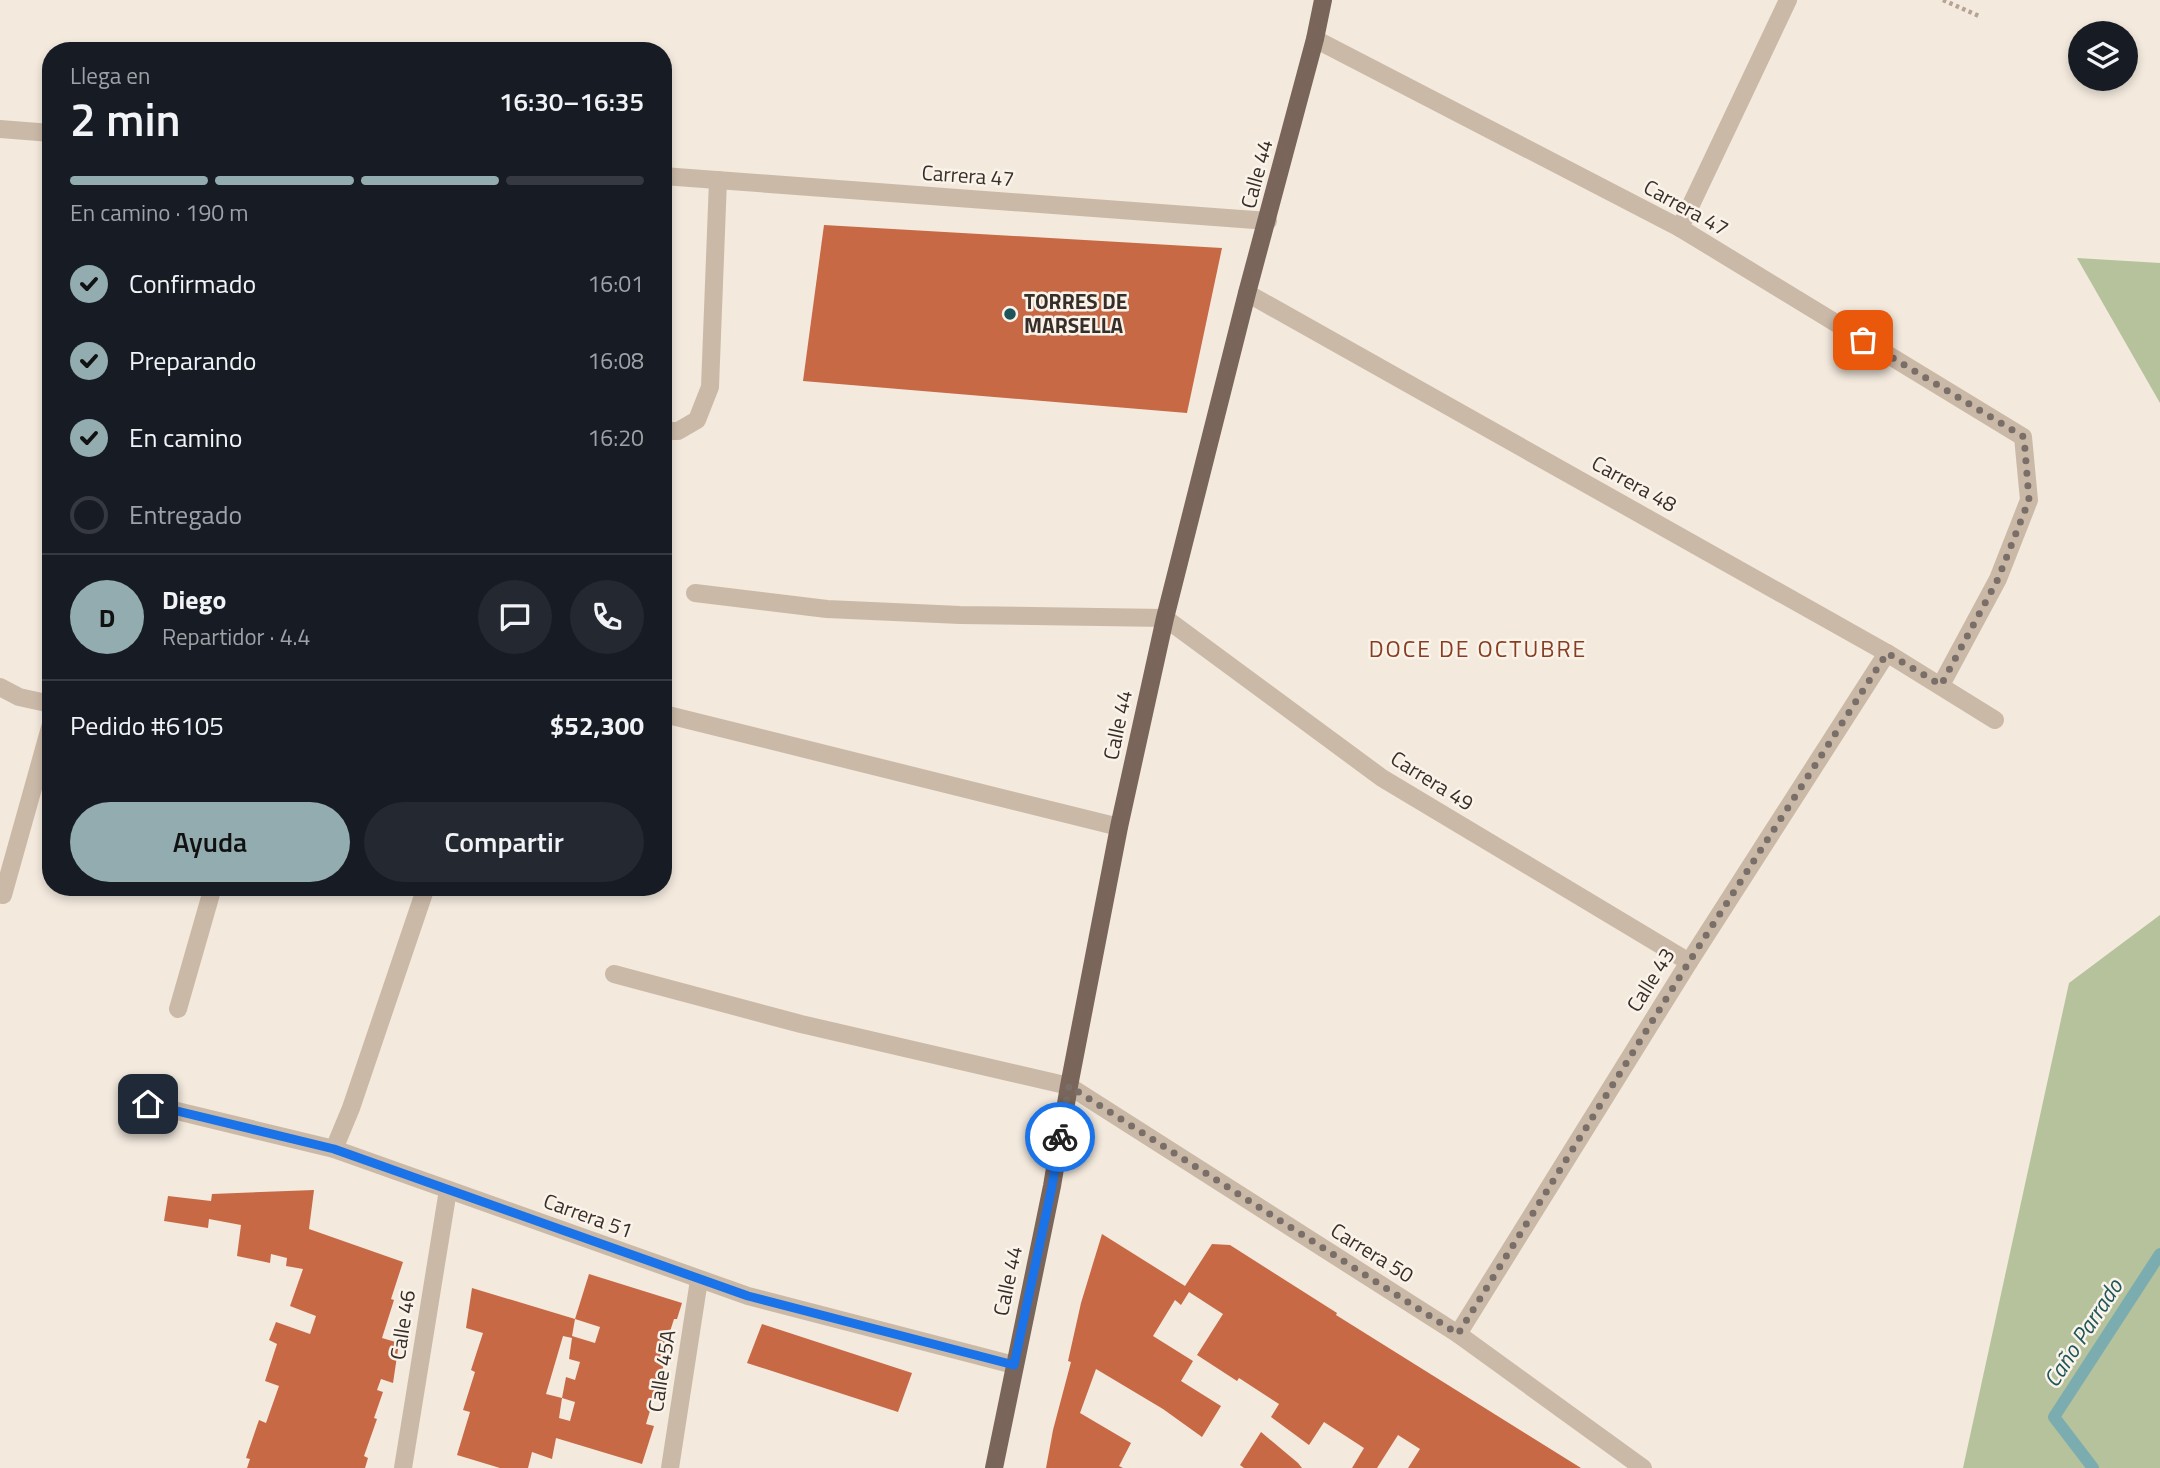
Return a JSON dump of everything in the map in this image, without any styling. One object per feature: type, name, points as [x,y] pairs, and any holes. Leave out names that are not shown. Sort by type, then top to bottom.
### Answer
[{"type":"main road","name":"Calle 44","points":[[994,1468],[1052,1186],[1119,827],[1165,618],[1323,0]]},
{"type":"street","points":[[1680,228],[1788,0]]},
{"type":"street","name":"Carrera 47","points":[[1315,39],[1680,228],[2024,437],[2029,500],[1998,579],[1941,685]]},
{"type":"street","points":[[0,129],[42,132]]},
{"type":"street","name":"Carrera 47","points":[[672,177],[1268,222]]},
{"type":"street","points":[[672,431],[678,431],[697,421],[710,387],[718,180]]},
{"type":"street","name":"Carrera 48","points":[[1247,293],[1887,653],[1995,720]]},
{"type":"street","points":[[695,593],[827,609],[960,615],[1165,618]]},
{"type":"street","name":"Carrera 49","points":[[1165,618],[1382,778],[1689,962]]},
{"type":"street","name":"Calle 43","points":[[1458,1334],[1689,962],[1887,653]]},
{"type":"street","points":[[0,687],[19,696],[42,702]]},
{"type":"street","points":[[672,716],[1119,827]]},
{"type":"street","points":[[3,895],[42,756]]},
{"type":"street","points":[[178,1009],[210,896]]},
{"type":"street","points":[[334,1149],[351,1108],[423,896]]},
{"type":"street","name":"Carrera 50","points":[[614,974],[802,1024],[1069,1086],[1458,1334],[1643,1468]]},
{"type":"street","name":"Carrera 51","points":[[148,1104],[334,1149],[748,1296],[1014,1365]]},
{"type":"street","name":"Calle 46","points":[[403,1468],[448,1190]]},
{"type":"street","name":"Calle 45A","points":[[670,1468],[699,1280]]},
{"type":"path","points":[[1943,0],[1979,16]]},
{"type":"green space","points":[[2077,258],[2160,263],[2160,403]]},
{"type":"green space","points":[[2160,915],[2160,1468],[1963,1468],[2069,983]]},
{"type":"building","name":"TORRES DE MARSELLA","points":[[824,225],[1222,248],[1187,413],[803,381]]},
{"type":"building","points":[[314,1190],[309,1229],[403,1262],[382,1338],[399,1343],[393,1383],[381,1379],[377,1390],[383,1392],[364,1456],[368,1458],[365,1468],[247,1468],[250,1459],[246,1458],[259,1420],[266,1423],[279,1386],[265,1381],[277,1344],[269,1340],[276,1322],[310,1334],[316,1316],[290,1306],[303,1269],[286,1266],[287,1258],[271,1254],[270,1263],[237,1256],[241,1225],[209,1219],[208,1228],[164,1221],[168,1196],[211,1201],[212,1194]]},
{"type":"building","points":[[1102,1234],[1185,1286],[1212,1244],[1230,1245],[1337,1313],[1336,1315],[1581,1468],[1408,1468],[1420,1449],[1398,1435],[1377,1468],[1352,1468],[1364,1448],[1324,1422],[1309,1445],[1271,1417],[1279,1404],[1197,1355],[1223,1314],[1189,1292],[1181,1305],[1175,1300],[1153,1336],[1193,1361],[1181,1381],[1221,1406],[1202,1437],[1163,1409],[1096,1369],[1080,1413],[1131,1443],[1119,1466],[1123,1468],[1046,1468],[1071,1362],[1068,1361],[1081,1303]]},
{"type":"building","points":[[589,1274],[682,1303],[665,1347],[669,1348],[646,1424],[654,1426],[642,1464],[556,1438],[552,1459],[532,1452],[528,1468],[500,1468],[457,1455],[470,1412],[463,1410],[475,1372],[471,1370],[483,1333],[466,1328],[472,1288],[575,1319]],"holes":[[[575,1319],[600,1327],[595,1343],[572,1336]],[[563,1336],[572,1338],[569,1359],[580,1362],[575,1380],[566,1377],[562,1398],[546,1394]],[[562,1398],[575,1402],[570,1421],[559,1418]]]},
{"type":"building","points":[[762,1324],[912,1373],[898,1412],[747,1363]]},
{"type":"building","points":[[1261,1432],[1302,1468],[1244,1468],[1240,1465]]},
{"type":"waterway","name":"Caño Parrado","points":[[2093,1468],[2054,1417],[2160,1254]]},
{"type":"way so far","points":[[1060,1137],[1069,1086],[1458,1334],[1689,962],[1887,653],[1941,685],[1998,579],[2029,500],[2024,437],[1863,340]]},
{"type":"place","name":"TORRES DE MARSELLA","points":[[1010,314]]},
{"type":"district","name":"DOCE DE OCTUBRE","points":[[1478,649]]},
{"type":"route","points":[[148,1104],[334,1149],[748,1296],[1014,1365],[1060,1137]]}]
